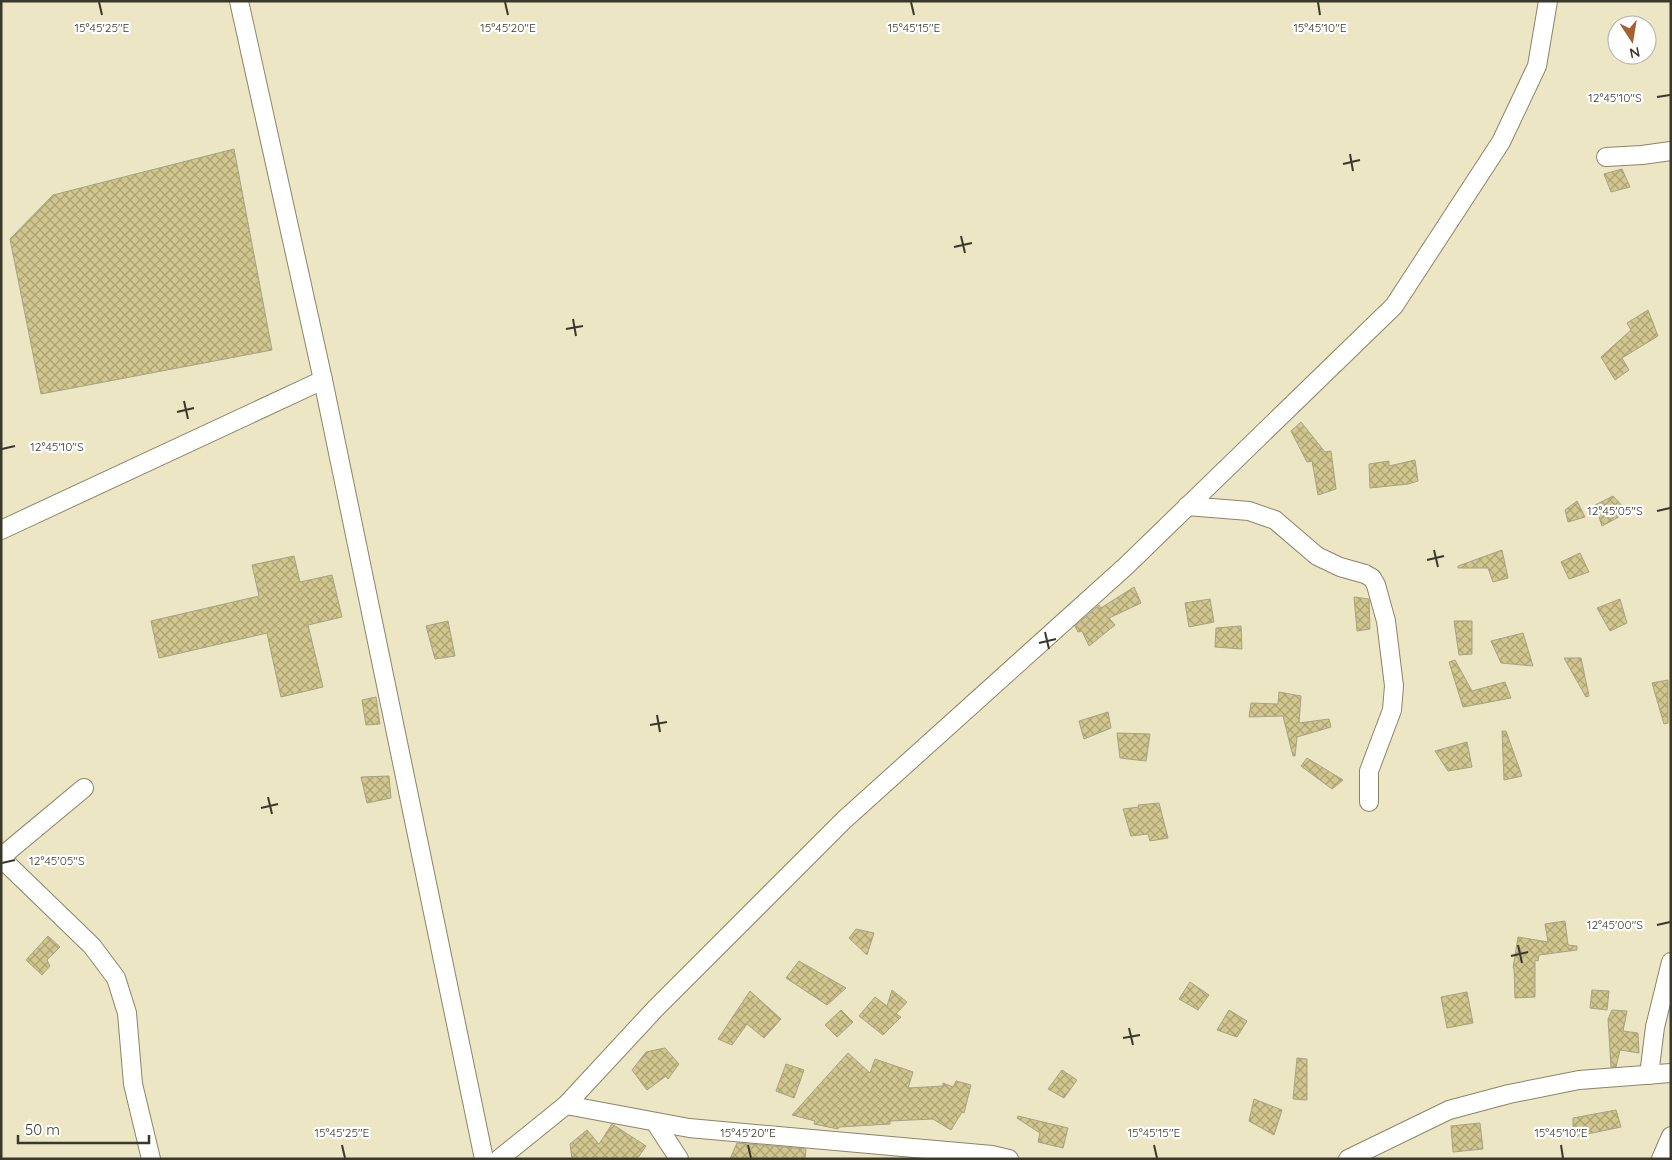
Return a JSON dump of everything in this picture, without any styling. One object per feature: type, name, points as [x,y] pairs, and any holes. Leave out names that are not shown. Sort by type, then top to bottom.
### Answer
[{"type":"street","points":[[239,1],[323,380],[484,1159]]},
{"type":"street","points":[[499,1159],[566,1105],[655,1009],[844,820],[1126,566],[1394,306],[1501,142],[1537,66],[1548,1]]},
{"type":"street","points":[[1606,158],[1671,150]]},
{"type":"street","points":[[1,530],[323,380]]},
{"type":"street","points":[[1187,506],[1249,511],[1275,520],[1317,556],[1340,567],[1365,574],[1372,578],[1376,585],[1386,621],[1394,686],[1392,710],[1370,771],[1370,802]]},
{"type":"street","points":[[84,788],[1,857],[92,946],[116,978],[127,1013],[134,1084],[151,1159]]},
{"type":"street","points":[[1649,1075],[1655,1027],[1671,962]]},
{"type":"street","points":[[1348,1159],[1449,1110],[1509,1094],[1579,1080],[1649,1075],[1670,1076]]},
{"type":"street","points":[[566,1105],[689,1128],[982,1154],[1009,1159]]},
{"type":"street","points":[[655,1122],[679,1159]]},
{"type":"street","points":[[1661,1159],[1671,1136]]},
{"type":"building","points":[[234,149],[272,350],[41,394],[10,239],[53,195]]},
{"type":"building","points":[[1622,169],[1630,187],[1611,192],[1604,174]]},
{"type":"building","points":[[1648,310],[1658,336],[1622,358],[1629,370],[1615,380],[1601,357],[1631,330],[1627,323]]},
{"type":"building","points":[[1301,422],[1325,452],[1331,451],[1336,489],[1318,495],[1312,461],[1307,462],[1291,431]]},
{"type":"building","points":[[1415,460],[1418,481],[1408,484],[1370,488],[1369,464],[1389,461],[1389,466]]},
{"type":"building","points":[[1613,496],[1628,512],[1602,526],[1595,505]]},
{"type":"building","points":[[1577,501],[1585,517],[1568,522],[1565,510]]},
{"type":"building","points":[[1502,550],[1508,578],[1493,582],[1488,568],[1458,568],[1458,566]]},
{"type":"building","points":[[1580,553],[1589,572],[1569,579],[1561,562]]},
{"type":"building","points":[[294,556],[300,582],[332,575],[342,617],[308,625],[323,687],[281,697],[267,633],[159,658],[151,621],[259,596],[252,565]]},
{"type":"building","points":[[1134,587],[1141,603],[1109,618],[1115,625],[1089,646],[1082,631],[1078,632],[1075,626],[1099,605],[1101,608]]},
{"type":"building","points":[[1354,597],[1369,599],[1370,629],[1357,631]]},
{"type":"building","points":[[1210,599],[1214,622],[1189,627],[1185,603]]},
{"type":"building","points":[[1620,599],[1627,623],[1610,631],[1597,608]]},
{"type":"building","points":[[448,621],[455,656],[435,659],[426,626]]},
{"type":"building","points":[[1454,621],[1472,621],[1472,654],[1459,655]]},
{"type":"building","points":[[1241,626],[1242,649],[1215,647],[1216,628]]},
{"type":"building","points":[[1523,633],[1533,666],[1501,663],[1491,641]]},
{"type":"building","points":[[1564,658],[1581,658],[1589,696],[1586,697]]},
{"type":"building","points":[[1455,660],[1472,691],[1505,682],[1511,698],[1463,707],[1449,662]]},
{"type":"building","points":[[1668,680],[1668,723],[1664,724],[1652,683]]},
{"type":"building","points":[[1279,692],[1301,696],[1299,723],[1329,719],[1331,727],[1297,737],[1295,756],[1293,756],[1283,716],[1249,717],[1251,703],[1278,704]]},
{"type":"building","points":[[376,697],[380,724],[366,725],[362,700]]},
{"type":"building","points":[[1108,712],[1111,728],[1084,739],[1079,721]]},
{"type":"building","points":[[1502,731],[1506,731],[1522,776],[1504,780]]},
{"type":"building","points":[[1117,733],[1150,734],[1146,761],[1120,758]]},
{"type":"building","points":[[1467,742],[1472,767],[1448,771],[1435,751]]},
{"type":"building","points":[[1307,758],[1343,780],[1332,789],[1301,766]]},
{"type":"building","points":[[389,776],[391,798],[367,803],[361,777]]},
{"type":"building","points":[[1159,803],[1168,838],[1150,841],[1148,834],[1131,836],[1123,809]]},
{"type":"building","points":[[1565,921],[1568,945],[1577,946],[1577,950],[1539,955],[1538,961],[1535,960],[1535,997],[1515,998],[1513,968],[1518,937],[1548,942],[1545,924]]},
{"type":"building","points":[[856,929],[874,933],[867,955],[849,938]]},
{"type":"building","points":[[48,936],[60,947],[47,960],[50,966],[42,975],[26,960]]},
{"type":"building","points":[[799,961],[846,988],[827,1005],[786,978]]},
{"type":"building","points":[[1190,982],[1209,995],[1198,1010],[1179,999]]},
{"type":"building","points":[[892,990],[907,1002],[896,1014],[901,1017],[883,1035],[859,1016],[875,997],[887,1006]]},
{"type":"building","points":[[1592,990],[1609,991],[1607,1010],[1590,1008]]},
{"type":"building","points":[[750,991],[781,1019],[764,1038],[747,1024],[732,1045],[718,1039]]},
{"type":"building","points":[[1467,992],[1473,1023],[1447,1028],[1441,997]]},
{"type":"building","points":[[841,1010],[853,1022],[837,1037],[825,1025]]},
{"type":"building","points":[[1229,1010],[1247,1021],[1237,1037],[1217,1030]]},
{"type":"building","points":[[1612,1010],[1627,1011],[1623,1031],[1638,1033],[1639,1053],[1620,1050],[1616,1067],[1611,1067],[1608,1019]]},
{"type":"building","points":[[665,1048],[679,1064],[668,1079],[666,1076],[647,1090],[632,1070],[646,1052]]},
{"type":"building","points":[[848,1053],[870,1073],[875,1059],[913,1072],[908,1088],[943,1086],[943,1083],[953,1087],[956,1081],[971,1085],[964,1113],[962,1112],[951,1130],[933,1119],[890,1121],[890,1124],[839,1127],[838,1129],[814,1124],[815,1121],[792,1115]]},
{"type":"building","points":[[1297,1058],[1307,1059],[1307,1100],[1293,1099]]},
{"type":"building","points":[[786,1064],[804,1070],[794,1098],[776,1091]]},
{"type":"building","points":[[1062,1070],[1077,1080],[1064,1098],[1048,1089]]},
{"type":"building","points":[[1254,1099],[1282,1110],[1274,1135],[1249,1121]]},
{"type":"building","points":[[1616,1110],[1621,1127],[1573,1137],[1573,1118]]},
{"type":"building","points":[[1018,1116],[1068,1128],[1063,1148],[1038,1142],[1040,1133],[1017,1118]]},
{"type":"building","points":[[1480,1123],[1483,1149],[1453,1152],[1451,1126]]},
{"type":"building","points":[[612,1124],[646,1146],[637,1159],[572,1159],[570,1144],[587,1130],[599,1144]]},
{"type":"building","points":[[737,1143],[806,1149],[805,1159],[730,1159]]}]
